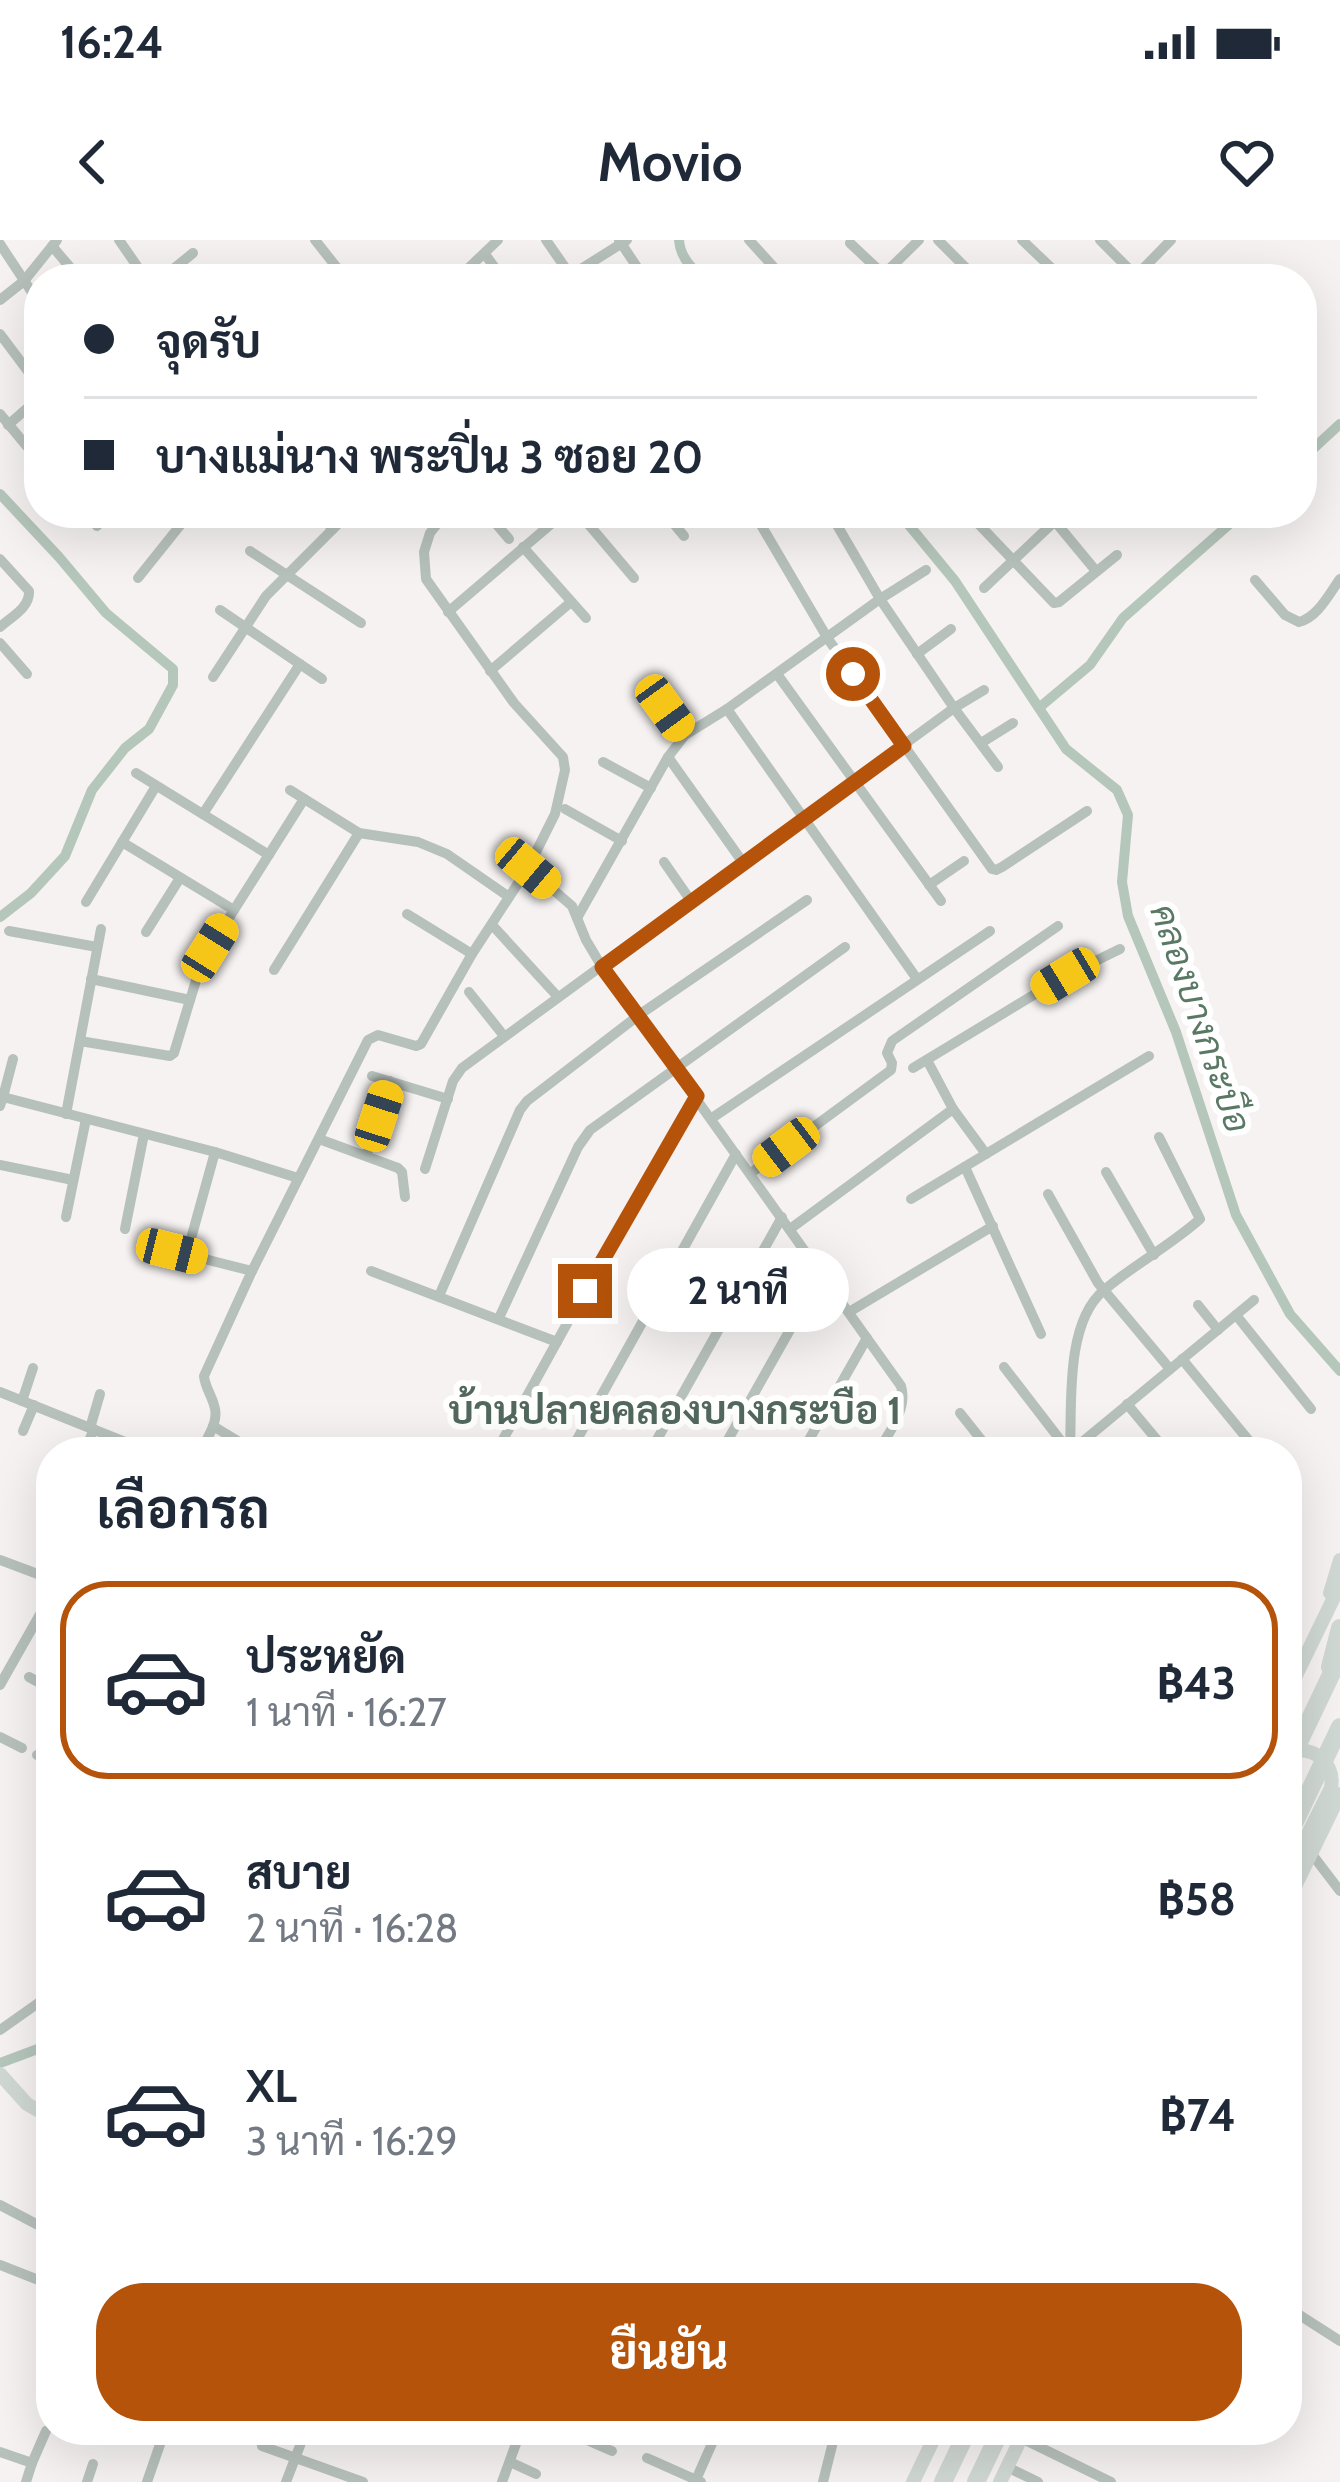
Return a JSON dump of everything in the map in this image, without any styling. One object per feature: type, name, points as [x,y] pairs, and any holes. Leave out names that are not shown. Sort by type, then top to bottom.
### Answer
[{"type":"highway","points":[[1324,1689],[1332,1622]]},
{"type":"highway","points":[[1302,1735],[1340,1656]]},
{"type":"highway","points":[[1302,1807],[1340,1727]]},
{"type":"highway","points":[[943,2482],[961,2445]]},
{"type":"highway","points":[[976,2482],[994,2445]]},
{"type":"main road","points":[[1332,1622],[1340,1560]]},
{"type":"main road","points":[[1302,1670],[1332,1622],[1340,1585]]},
{"type":"main road","points":[[1302,1749],[1328,1764],[1332,1779],[1302,1846]]},
{"type":"main road","points":[[1302,1872],[1340,1796]]},
{"type":"main road","points":[[0,2074],[7,2094],[36,2109]]},
{"type":"main road","points":[[913,2482],[931,2445]]},
{"type":"main road","points":[[1004,2475],[1018,2445]]},
{"type":"street","points":[[314,240],[334,264]]},
{"type":"street","points":[[473,264],[498,240]]},
{"type":"street","points":[[748,240],[773,264]]},
{"type":"street","points":[[895,264],[919,240]]},
{"type":"street","points":[[938,240],[962,264]]},
{"type":"street","points":[[1022,240],[1047,264]]},
{"type":"street","points":[[1100,240],[1123,264]]},
{"type":"street","points":[[1149,264],[1171,240]]},
{"type":"street","points":[[590,264],[622,241]]},
{"type":"street","points":[[850,243],[870,264]]},
{"type":"street","points":[[0,244],[24,281],[0,300]]},
{"type":"street","points":[[180,264],[193,254]]},
{"type":"street","points":[[488,257],[493,264]]},
{"type":"street","points":[[0,334],[24,363]]},
{"type":"street","points":[[0,364],[14,352]]},
{"type":"street","points":[[4,419],[24,443]]},
{"type":"street","points":[[138,578],[178,528]]},
{"type":"street","points":[[208,1437],[216,1409],[203,1376],[368,1040],[377,1035],[421,1044],[528,868],[555,814],[565,764],[514,703],[426,579],[424,552],[434,528]]},
{"type":"street","points":[[500,528],[509,539]]},
{"type":"street","points":[[448,612],[546,528]]},
{"type":"street","points":[[592,528],[634,578]]},
{"type":"street","points":[[677,528],[684,536]]},
{"type":"street","points":[[764,528],[828,639],[988,865],[996,870],[1087,812]]},
{"type":"street","points":[[840,528],[880,599],[998,767]]},
{"type":"street","points":[[983,528],[1054,603],[1117,555]]},
{"type":"street","points":[[984,588],[1042,528]]},
{"type":"street","points":[[1061,528],[1096,571]]},
{"type":"street","points":[[213,677],[266,596],[333,529]]},
{"type":"street","points":[[523,548],[586,618]]},
{"type":"street","points":[[250,551],[361,623]]},
{"type":"street","points":[[0,559],[30,598],[0,627]]},
{"type":"street","points":[[577,919],[685,735],[926,570]]},
{"type":"street","points":[[1255,580],[1285,615],[1299,622],[1315,613],[1340,579]]},
{"type":"street","points":[[490,670],[571,602]]},
{"type":"street","points":[[220,610],[322,679]]},
{"type":"street","points":[[917,654],[951,629]]},
{"type":"street","points":[[0,644],[27,674]]},
{"type":"street","points":[[203,814],[300,664]]},
{"type":"street","points":[[777,674],[941,901]]},
{"type":"street","points":[[425,1169],[461,1068],[984,689]]},
{"type":"street","points":[[665,708],[685,735]]},
{"type":"street","points":[[727,710],[917,979]]},
{"type":"street","points":[[981,743],[1013,723]]},
{"type":"street","points":[[668,758],[744,864]]},
{"type":"street","points":[[603,762],[651,788]]},
{"type":"street","points":[[136,773],[269,855]]},
{"type":"street","points":[[86,902],[156,786]]},
{"type":"street","points":[[290,790],[359,833],[418,842],[447,854],[509,897]]},
{"type":"street","points":[[210,948],[304,799]]},
{"type":"street","points":[[566,809],[622,841]]},
{"type":"street","points":[[274,970],[359,833]]},
{"type":"street","points":[[122,842],[234,910]]},
{"type":"street","points":[[929,885],[964,861]]},
{"type":"street","points":[[664,862],[691,901]]},
{"type":"street","points":[[528,868],[572,906],[602,967],[904,1395],[886,1437]]},
{"type":"street","points":[[146,932],[180,878]]},
{"type":"street","points":[[439,1296],[527,1101],[639,1016],[808,900]]},
{"type":"street","points":[[407,914],[472,954]]},
{"type":"street","points":[[751,1173],[891,1070],[886,1053],[892,1041],[1058,926]]},
{"type":"street","points":[[494,927],[558,997]]},
{"type":"street","points":[[66,1114],[101,929]]},
{"type":"street","points":[[9,931],[98,947]]},
{"type":"street","points":[[712,1118],[990,931]]},
{"type":"street","points":[[499,1318],[590,1130],[845,947]]},
{"type":"street","points":[[913,1068],[1065,976],[1120,949]]},
{"type":"street","points":[[80,1041],[170,1056],[202,961]]},
{"type":"street","points":[[92,979],[190,1000]]},
{"type":"street","points":[[469,992],[504,1036]]},
{"type":"street","points":[[911,1199],[1149,1056]]},
{"type":"street","points":[[13,1059],[1,1100],[298,1178]]},
{"type":"street","points":[[928,1060],[953,1108],[986,1154]]},
{"type":"street","points":[[371,1076],[448,1099]]},
{"type":"street","points":[[368,1151],[390,1081]]},
{"type":"street","points":[[504,1437],[697,1096]]},
{"type":"street","points":[[790,1229],[953,1108]]},
{"type":"street","points":[[66,1217],[86,1119]]},
{"type":"street","points":[[125,1229],[144,1134]]},
{"type":"street","points":[[1071,1437],[1075,1351],[1088,1310],[1105,1290],[1200,1219],[1159,1137]]},
{"type":"street","points":[[319,1139],[398,1168],[405,1198]]},
{"type":"street","points":[[192,1235],[215,1153]]},
{"type":"street","points":[[578,1437],[736,1154]]},
{"type":"street","points":[[0,1165],[73,1180]]},
{"type":"street","points":[[965,1167],[1040,1334]]},
{"type":"street","points":[[1106,1172],[1154,1255]]},
{"type":"street","points":[[1048,1194],[1105,1290],[1170,1369]]},
{"type":"street","points":[[658,1437],[782,1217]]},
{"type":"street","points":[[849,1312],[992,1226]]},
{"type":"street","points":[[172,1251],[252,1270]]},
{"type":"street","points":[[371,1271],[556,1342]]},
{"type":"street","points":[[730,1437],[821,1275]]},
{"type":"street","points":[[1088,1437],[1253,1300]]},
{"type":"street","points":[[1198,1305],[1218,1330]]},
{"type":"street","points":[[1236,1315],[1311,1409]]},
{"type":"street","points":[[810,1437],[867,1337]]},
{"type":"street","points":[[1182,1359],[1246,1437]]},
{"type":"street","points":[[1004,1367],[1058,1437]]},
{"type":"street","points":[[23,1431],[33,1368]]},
{"type":"street","points":[[0,1392],[112,1437]]},
{"type":"street","points":[[89,1437],[100,1394]]},
{"type":"street","points":[[1127,1404],[1154,1437]]},
{"type":"street","points":[[960,1413],[979,1437]]},
{"type":"street","points":[[213,1426],[231,1437]]},
{"type":"street","points":[[0,1560],[36,1573]]},
{"type":"street","points":[[0,1685],[36,1621]]},
{"type":"street","points":[[28,1677],[36,1681]]},
{"type":"street","points":[[0,1737],[22,1748]]},
{"type":"street","points":[[1311,1853],[1340,1891]]},
{"type":"street","points":[[0,2030],[36,2005]]},
{"type":"street","points":[[0,2205],[36,2224]]},
{"type":"street","points":[[0,2266],[36,2279]]},
{"type":"street","points":[[1302,2317],[1340,2341]]},
{"type":"street","points":[[26,2482],[40,2445]]},
{"type":"street","points":[[147,2482],[160,2445]]},
{"type":"street","points":[[286,2482],[301,2445]]},
{"type":"street","points":[[502,2482],[515,2445]]},
{"type":"street","points":[[599,2445],[613,2451]]},
{"type":"street","points":[[647,2458],[697,2481],[712,2445]]},
{"type":"street","points":[[823,2482],[832,2445]]},
{"type":"street","points":[[1043,2445],[1111,2482]]},
{"type":"street","points":[[262,2446],[363,2482]]},
{"type":"street","points":[[0,2452],[32,2463]]},
{"type":"street","points":[[510,2462],[536,2474]]},
{"type":"street","points":[[87,2482],[93,2464]]},
{"type":"street","points":[[1004,2475],[1038,2482]]},
{"type":"waterway","name":"คลองบางกระบือ","points":[[679,240],[689,264]]},
{"type":"waterway","points":[[1317,445],[1340,424]]},
{"type":"waterway","points":[[0,494],[24,520]]},
{"type":"waterway","points":[[0,917],[31,893],[65,856],[92,790],[125,748],[149,729],[173,685],[173,669],[106,613],[32,528]]},
{"type":"waterway","name":"คลองบางกระบือ","points":[[911,528],[955,581],[1066,749],[1117,790],[1128,815],[1122,882],[1128,916],[1176,1032],[1236,1215],[1290,1314],[1340,1371]]},
{"type":"waterway","points":[[1040,707],[1090,665],[1123,618],[1225,528]]},
{"type":"waterway","points":[[0,2063],[36,2050]]},
{"type":"district","name":"บ้านปลายคลองบางกระบือ 1","points":[[675,1410]]},
{"type":"route","points":[[585,1291],[697,1096],[602,967],[904,746],[853,674]]}]
